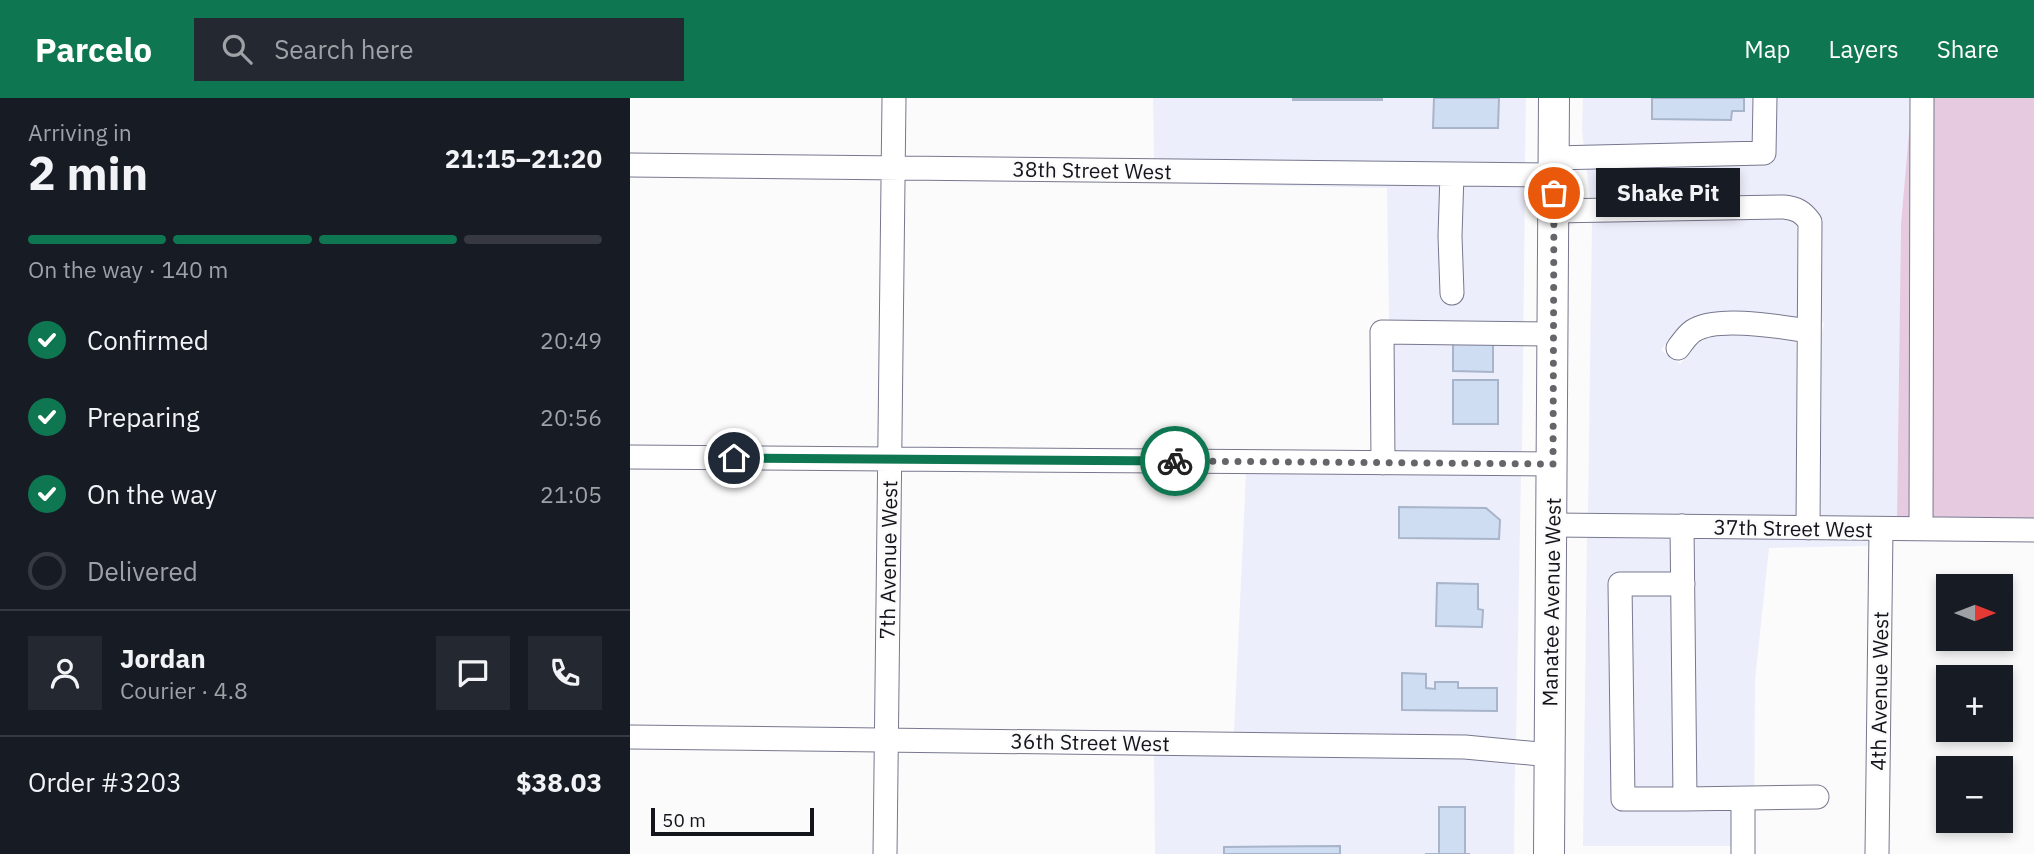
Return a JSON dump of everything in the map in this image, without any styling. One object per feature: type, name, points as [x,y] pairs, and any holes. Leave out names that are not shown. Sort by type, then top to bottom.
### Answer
[{"type":"main road","name":"Manatee Avenue West","points":[[1549,854],[1554,98]]},
{"type":"street","name":"7th Avenue West","points":[[885,854],[894,98]]},
{"type":"street","name":"38th Street West","points":[[630,165],[1452,174],[1764,153],[1765,98]]},
{"type":"street","points":[[1921,528],[1922,98]]},
{"type":"street","points":[[1452,174],[1452,293]]},
{"type":"street","points":[[1554,211],[1784,207],[1799,211],[1810,222],[1808,528]]},
{"type":"street","points":[[1678,348],[1693,331],[1714,324],[1770,325],[1809,331]]},
{"type":"street","points":[[1383,463],[1382,332],[1553,334]]},
{"type":"street","points":[[630,457],[1553,464]]},
{"type":"street","name":"37th Street West","points":[[1553,525],[2034,530]]},
{"type":"street","points":[[1682,526],[1685,799]]},
{"type":"street","name":"4th Avenue West","points":[[1877,854],[1881,529]]},
{"type":"street","points":[[1683,584],[1620,584],[1623,799],[1817,797]]},
{"type":"street","name":"36th Street West","points":[[630,737],[1465,747],[1550,755]]},
{"type":"street","points":[[1743,799],[1743,854]]},
{"type":"shaded area","points":[[1153,98],[1526,98],[1525,163],[1154,160]]},
{"type":"shaded area","points":[[1583,98],[1912,98],[1901,223],[1897,517],[1821,517],[1824,323],[1822,222],[1815,209],[1798,198],[1786,196],[1590,199],[1582,130]]},
{"type":"shaded area","points":[[1912,98],[2034,98],[2034,518],[1897,517],[1901,223]]},
{"type":"shaded area","points":[[1154,183],[1525,186],[1522,452],[1391,451],[1387,188]]},
{"type":"shaded area","points":[[1784,219],[1797,225],[1797,318],[1745,312],[1711,313],[1683,323],[1661,350],[1680,364],[1701,340],[1717,335],[1769,336],[1796,341],[1796,516],[1588,514],[1592,222]]},
{"type":"shaded area","points":[[1246,473],[1521,475],[1516,741],[1466,736],[1234,733]]},
{"type":"shaded area","points":[[1587,536],[1869,540],[1868,546],[1769,548],[1755,680],[1754,846],[1583,846]]},
{"type":"shaded area","points":[[1154,754],[1465,758],[1515,763],[1514,854],[1155,854]]},
{"type":"building","points":[[1382,98],[1382,100],[1293,100]]},
{"type":"building","points":[[1434,98],[1499,98],[1498,128],[1433,128]]},
{"type":"building","points":[[1652,98],[1744,98],[1744,111],[1732,111],[1731,120],[1652,119]]},
{"type":"building","points":[[1453,341],[1493,341],[1493,372],[1453,371]]},
{"type":"building","points":[[1453,380],[1498,380],[1498,424],[1453,424]]},
{"type":"building","points":[[1399,507],[1486,508],[1500,520],[1499,539],[1399,538]]},
{"type":"building","points":[[1437,583],[1478,584],[1478,609],[1483,610],[1482,627],[1436,626]]},
{"type":"building","points":[[1402,673],[1426,674],[1426,688],[1435,689],[1435,682],[1458,682],[1458,688],[1497,688],[1497,711],[1402,710]]},
{"type":"building","points":[[1439,807],[1465,807],[1465,854],[1439,854]]},
{"type":"building","points":[[1340,846],[1340,854],[1224,854],[1224,847]]},
{"type":"way so far","points":[[1175,461],[1553,464],[1554,193]]},
{"type":"place","name":"Shake Pit","points":[[1554,193]]},
{"type":"route","points":[[734,458],[1175,461]]}]
